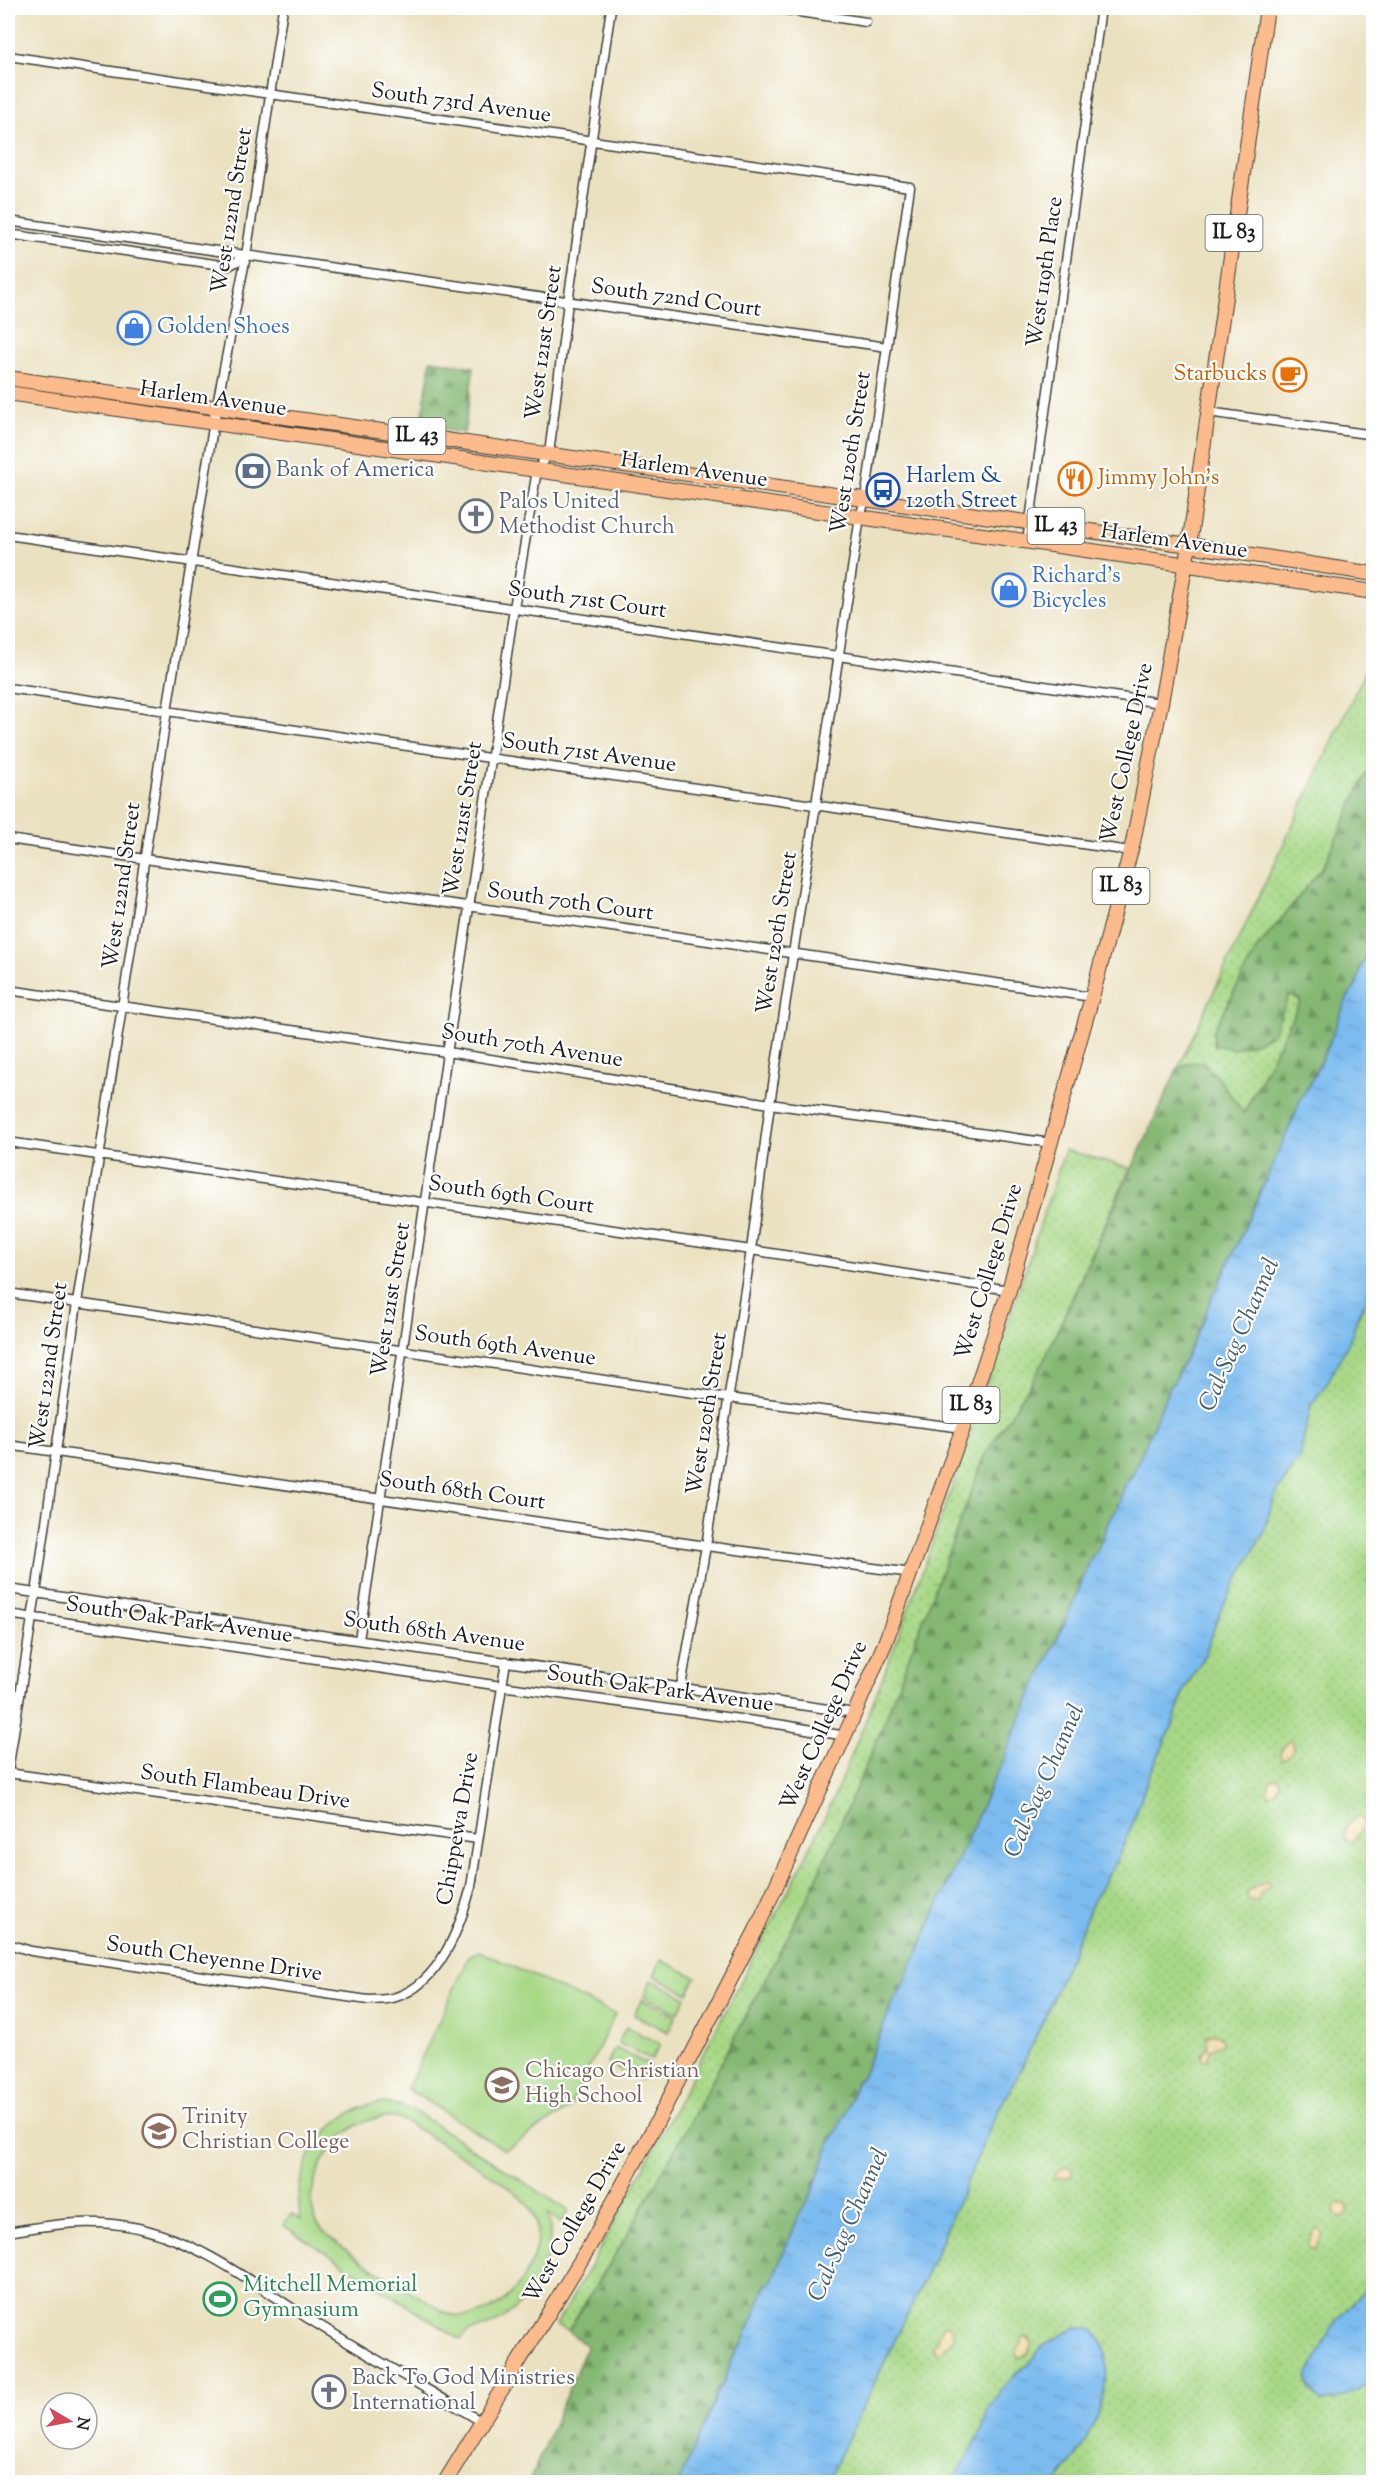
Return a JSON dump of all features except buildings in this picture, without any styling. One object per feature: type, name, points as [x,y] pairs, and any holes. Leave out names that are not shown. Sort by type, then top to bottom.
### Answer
[{"type":"main road","name":"West College Drive","points":[[445,2482],[589,2247],[659,2118],[756,1930],[845,1736],[912,1573],[1009,1290],[1092,998],[1130,851],[1161,703],[1189,545],[1267,8]]},
{"type":"main road","name":"Harlem Avenue","points":[[8,378],[537,470],[1374,592]]},
{"type":"main road","name":"Harlem Avenue","points":[[8,393],[549,454],[1189,545],[1374,574]]},
{"type":"street","name":"West 122nd Street","points":[[8,1772],[77,1303],[124,1007],[144,858],[215,415],[246,256],[283,8]]},
{"type":"street","name":"West 121st Street","points":[[359,1640],[514,608],[537,470],[549,454],[568,302],[611,8]]},
{"type":"street","points":[[771,8],[866,22]]},
{"type":"street","name":"West 119th Place","points":[[1027,542],[1101,8]]},
{"type":"street","name":"South 73rd Avenue","points":[[8,56],[270,97],[592,140],[910,187]]},
{"type":"street","name":"West 120th Street","points":[[681,1686],[706,1546],[751,1250],[770,1104],[838,656],[860,517],[865,500],[910,187]]},
{"type":"street","name":"South 72nd Court","points":[[8,221],[887,347]]},
{"type":"street","name":"South 72nd Court","points":[[8,234],[228,266],[246,256]]},
{"type":"street","points":[[1208,412],[1374,435]]},
{"type":"street","name":"South 71st Court","points":[[8,535],[1161,703]]},
{"type":"street","name":"South 71st Avenue","points":[[8,688],[1130,851]]},
{"type":"street","name":"South 70th Court","points":[[8,839],[1092,998]]},
{"type":"street","name":"South 70th Avenue","points":[[8,990],[447,1052],[770,1104],[1051,1143]]},
{"type":"street","name":"South 69th Court","points":[[8,1142],[751,1250],[1009,1290]]},
{"type":"street","name":"South 69th Avenue","points":[[8,1293],[728,1398],[963,1428]]},
{"type":"street","name":"South 68th Court","points":[[8,1445],[706,1546],[912,1573]]},
{"type":"street","name":"South 68th Avenue","points":[[8,1588],[855,1713]]},
{"type":"street","name":"South Oak Park Avenue","points":[[8,1614],[784,1725],[845,1736]]},
{"type":"street","name":"Chippewa Drive","points":[[414,1989],[434,1968],[462,1919],[471,1887],[506,1661]]},
{"type":"street","name":"South Flambeau Drive","points":[[8,1772],[478,1839]]},
{"type":"street","name":"South Cheyenne Drive","points":[[8,1944],[31,1951],[368,2000],[394,1998],[414,1989]]},
{"type":"street","points":[[8,2232],[64,2222],[99,2222],[138,2228],[168,2238],[216,2261],[482,2422]]},
{"type":"green space","points":[[431,360],[474,367],[464,433],[421,426]]},
{"type":"green space","points":[[1373,655],[1373,760],[1323,867],[1257,949],[1213,1032],[1282,1012],[1289,995],[1302,1000],[1243,1114],[1231,1098],[1189,1063],[1177,1070]]},
{"type":"green space","points":[[1373,760],[1373,942],[1362,964],[1355,988],[1309,1086],[1301,1098],[1217,1289],[1213,1293],[1204,1319],[1170,1386],[1132,1476],[1125,1485],[1116,1511],[1111,1516],[1097,1551],[1091,1558],[1076,1597],[904,1985],[893,2003],[862,2077],[856,2083],[846,2113],[827,2150],[814,2189],[800,2214],[772,2280],[766,2286],[743,2343],[730,2363],[724,2383],[718,2390],[679,2482],[529,2482],[587,2346],[568,2331],[623,2242],[687,2128],[809,1896],[882,1728],[986,1453],[1039,1371],[1177,1070],[1189,1063],[1203,1062],[1244,1113],[1301,1000],[1289,995],[1274,1032],[1258,1042],[1233,1049],[1214,1045],[1213,1032],[1257,949],[1323,867]]},
{"type":"green space","points":[[1065,1150],[1130,1168],[1039,1371],[986,1453],[882,1729],[809,1896],[687,2128],[623,2242],[568,2331],[556,2325],[663,2130],[801,1866],[843,1776],[932,1544]]},
{"type":"green space","points":[[1373,1265],[1373,2482],[827,2482],[927,2273],[998,2110],[1015,2081],[1044,2019],[1095,1897],[1113,1867],[1131,1828],[1148,1778],[1172,1727],[1183,1693],[1205,1654],[1221,1609],[1263,1534],[1278,1490],[1299,1459],[1311,1405],[1327,1383],[1366,1300]]},
{"type":"green space","points":[[479,1951],[615,2014],[569,2109],[505,2150],[407,2089],[470,1955]]},
{"type":"green space","points":[[661,1960],[696,1977],[688,1993],[654,1976]]},
{"type":"green space","points":[[651,1980],[686,1997],[678,2013],[644,1996]]},
{"type":"green space","points":[[642,1999],[676,2016],[668,2032],[634,2015]]},
{"type":"green space","points":[[626,2027],[660,2044],[652,2060],[618,2043]]},
{"type":"green space","points":[[615,2048],[649,2065],[641,2081],[607,2064]]},
{"type":"green space","points":[[381,2103],[398,2105],[414,2111],[569,2211],[561,2222],[548,2214],[550,2233],[548,2253],[542,2272],[519,2305],[504,2318],[486,2327],[467,2331],[461,2340],[283,2225],[291,2214],[301,2220],[299,2201],[301,2181],[307,2162],[317,2145],[329,2129],[345,2116],[362,2107]],"holes":[[[381,2117],[406,2122],[473,2163],[509,2188],[530,2208],[536,2227],[536,2248],[529,2268],[517,2287],[501,2303],[483,2313],[463,2316],[443,2311],[354,2256],[337,2243],[316,2221],[312,2206],[313,2190],[320,2166],[329,2151],[348,2132],[363,2122]]]},
{"type":"sand","points":[[1290,1740],[1293,1742],[1292,1751],[1282,1759],[1280,1755],[1282,1749]]},
{"type":"sand","points":[[1278,1777],[1280,1783],[1276,1792],[1269,1795],[1267,1791],[1270,1781]]},
{"type":"sand","points":[[1360,1816],[1364,1820],[1363,1826],[1354,1841],[1347,1841],[1344,1835],[1348,1826]]},
{"type":"sand","points":[[1266,1881],[1270,1885],[1260,1895],[1258,1901],[1250,1901],[1247,1897],[1248,1891]]},
{"type":"sand","points":[[1216,2034],[1222,2037],[1223,2043],[1211,2049],[1207,2060],[1203,2060],[1202,2054],[1208,2046],[1206,2036]]},
{"type":"sand","points":[[1065,2166],[1072,2169],[1072,2176],[1053,2179],[1055,2174]]},
{"type":"sand","points":[[1341,2203],[1346,2205],[1348,2210],[1346,2215],[1341,2217],[1336,2215],[1334,2210],[1336,2205]]},
{"type":"sand","points":[[1319,2229],[1323,2234],[1315,2249],[1311,2250],[1308,2244],[1315,2230]]},
{"type":"sand","points":[[947,2324],[953,2328],[954,2337],[940,2352],[936,2352],[933,2346],[941,2327]]},
{"type":"sand","points":[[1024,2336],[1030,2340],[1030,2349],[1027,2354],[1018,2358],[1016,2353]]},
{"type":"water","name":"Cal-Sag Channel","points":[[1373,942],[1373,1265],[1366,1300],[1358,1314],[1352,1336],[1327,1383],[1311,1405],[1299,1459],[1278,1490],[1263,1534],[1221,1609],[1205,1654],[1183,1693],[1172,1727],[1148,1778],[1131,1828],[1113,1867],[1095,1897],[1044,2019],[1015,2081],[998,2110],[927,2273],[827,2482],[679,2482],[718,2390],[724,2383],[730,2363],[743,2343],[766,2286],[772,2280],[800,2214],[814,2189],[827,2150],[846,2112],[856,2083],[862,2077],[893,2003],[904,1984],[1076,1597],[1091,1558],[1097,1551],[1111,1516],[1116,1511],[1125,1485],[1132,1476],[1170,1386],[1204,1319],[1213,1293],[1217,1289],[1301,1097],[1309,1086],[1329,1044],[1347,998],[1355,988],[1362,964]]},
{"type":"water","points":[[1373,2281],[1373,2382],[1335,2400],[1321,2402],[1309,2388],[1307,2378],[1331,2329]]},
{"type":"water","points":[[1075,2328],[1089,2328],[1099,2338],[1105,2351],[1106,2383],[1090,2432],[1058,2482],[953,2482],[982,2431],[988,2409],[1004,2386],[1017,2372],[1028,2365],[1043,2345]]},
{"type":"place","name":"Golden Shoes","points":[[134,328]]},
{"type":"place","name":"Starbucks","points":[[1290,375]]},
{"type":"place","name":"Bank of America","points":[[253,471]]},
{"type":"place","name":"Jimmy John's","points":[[1075,479]]},
{"type":"place","name":"Harlem & 120th Street","points":[[883,490]]},
{"type":"place","name":"Palos United Methodist Church","points":[[476,516]]},
{"type":"place","name":"Richard's Bicycles","points":[[1009,590]]},
{"type":"place","name":"Chicago Christian High School","points":[[502,2085]]},
{"type":"place","name":"Trinity Christian College","points":[[159,2131]]},
{"type":"place","name":"Mitchell Memorial Gymnasium","points":[[220,2299]]},
{"type":"place","name":"Back To God Ministries International","points":[[329,2392]]}]
